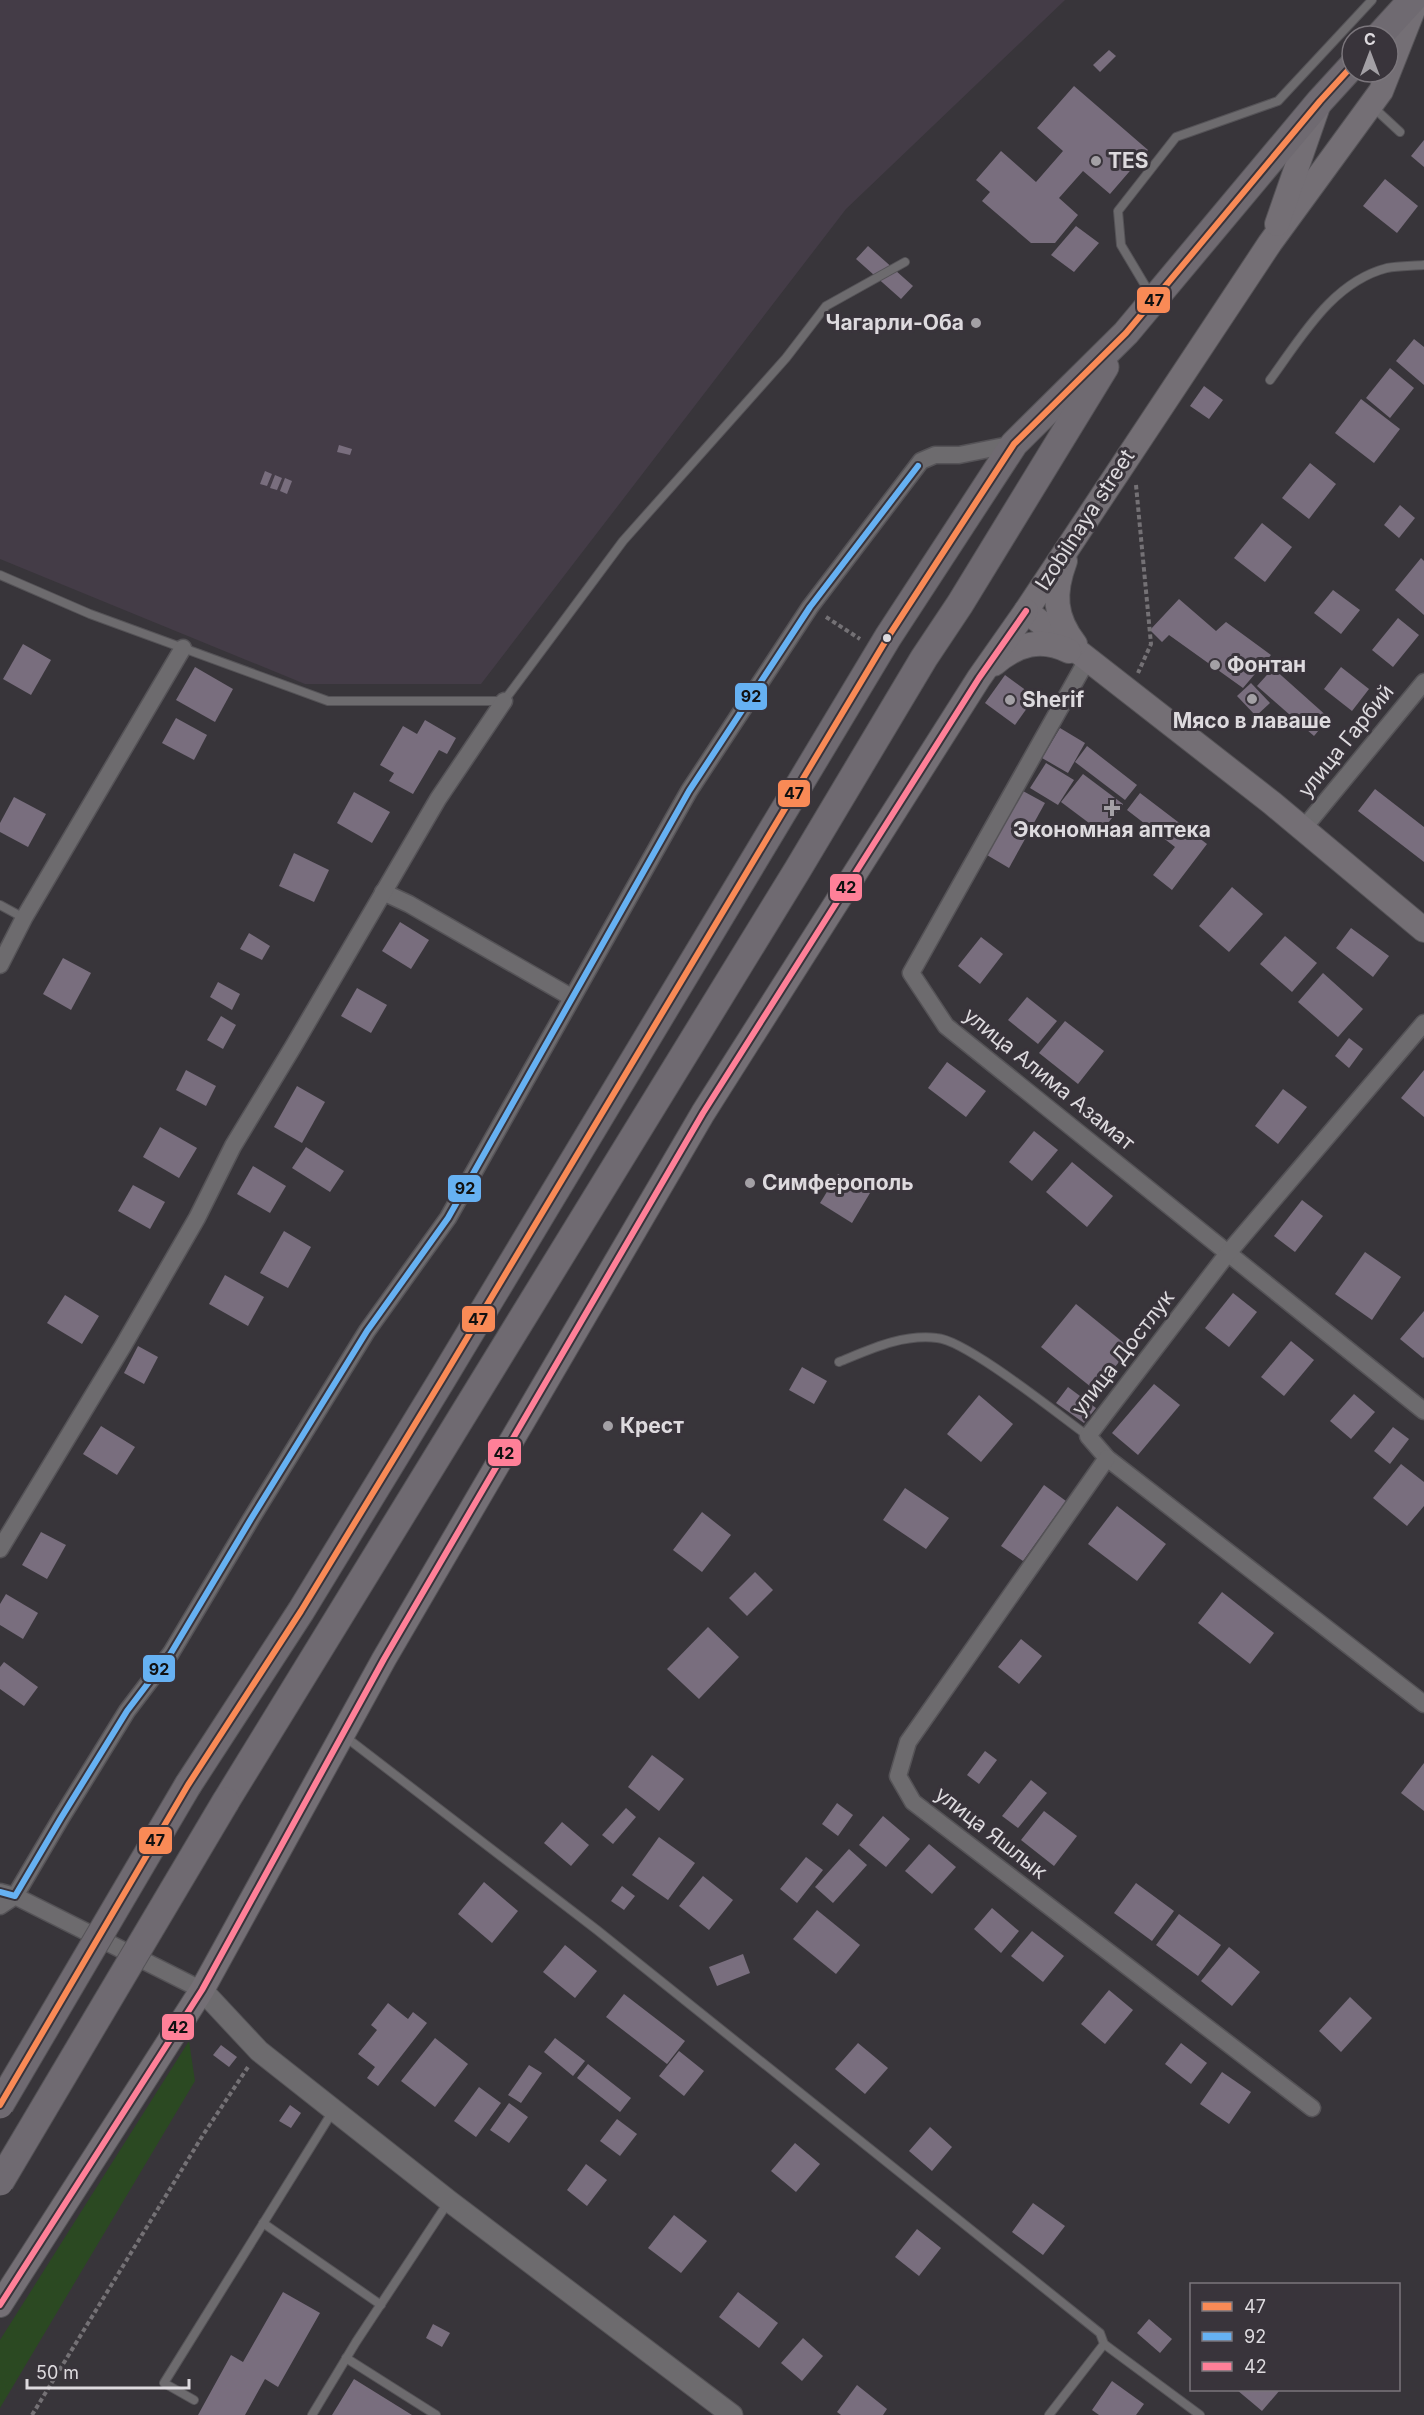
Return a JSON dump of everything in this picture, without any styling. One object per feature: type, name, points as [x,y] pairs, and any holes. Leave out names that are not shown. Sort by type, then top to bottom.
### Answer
[{"type":"main road","points":[[1390,24],[1412,0]]},
{"type":"main road","name":"Izobilnaya street","points":[[1417,0],[1380,91],[1270,243],[1026,611],[1272,803],[1424,930]]},
{"type":"main road","points":[[0,2105],[188,1785],[301,1611],[400,1449],[888,637],[1014,444],[1126,333],[1340,79]]},
{"type":"main road","points":[[1270,243],[1290,180],[1320,101]]},
{"type":"main road","points":[[0,2182],[226,1801],[798,870],[924,658],[1039,477],[1126,333]]},
{"type":"main road","points":[[1078,531],[1059,580],[1058,617],[1065,631],[1087,660]]},
{"type":"main road","points":[[0,2304],[202,1990],[396,1639],[703,1113],[982,674],[1026,611]]},
{"type":"main road","points":[[982,674],[1004,656],[1032,643],[1058,645],[1087,660]]},
{"type":"street","points":[[0,1906],[61,1818],[127,1711],[171,1653],[367,1331],[448,1218],[689,791],[810,607],[921,461],[935,455],[958,455],[1014,444]]},
{"type":"street","points":[[0,965],[24,918],[183,648]]},
{"type":"street","name":"улица Алима Азамат","points":[[1087,660],[910,973],[945,1026],[1424,1411]]},
{"type":"street","name":"улица Гарбий","points":[[1303,829],[1424,682]]},
{"type":"street","points":[[0,1549],[129,1336],[197,1218],[233,1146],[438,799],[504,701]]},
{"type":"street","points":[[383,892],[419,910],[571,997]]},
{"type":"street","name":"улица Достлук","points":[[1424,1023],[1228,1253],[1088,1436],[1107,1458],[1424,1704]]},
{"type":"street","name":"улица Яшлык","points":[[1107,1458],[908,1742],[897,1776],[913,1802],[1312,2108]]},
{"type":"street","points":[[8,1894],[202,1990],[258,2051],[449,2201],[732,2415]]},
{"type":"lane","points":[[1153,299],[1121,245],[1118,211],[1176,137],[1278,101],[1372,0]]},
{"type":"lane","points":[[1370,105],[1400,132]]},
{"type":"lane","points":[[0,575],[90,614],[328,701],[504,701],[623,541],[786,358],[826,306],[905,262]]},
{"type":"lane","points":[[1270,380],[1320,311],[1360,279],[1387,268],[1424,265]]},
{"type":"lane","points":[[0,904],[24,918]]},
{"type":"lane","points":[[839,1362],[887,1342],[912,1337],[940,1338],[970,1352],[1088,1436]]},
{"type":"lane","points":[[343,1734],[597,1930],[1100,2333],[1104,2344],[1200,2415]]},
{"type":"lane","points":[[194,2400],[164,2383],[334,2110]]},
{"type":"lane","points":[[312,2415],[346,2358],[449,2201]]},
{"type":"lane","points":[[263,2223],[381,2305]]},
{"type":"lane","points":[[1049,2415],[1104,2344]]},
{"type":"lane","points":[[346,2358],[436,2415]]},
{"type":"path","points":[[1130,692],[1151,644],[1136,482]]},
{"type":"path","points":[[810,607],[861,640],[867,632]]},
{"type":"path","points":[[32,2415],[203,2135],[258,2051]]},
{"type":"shaded area","points":[[0,0],[1065,0],[846,209],[481,684],[305,684],[0,559]]},
{"type":"green space","points":[[189,2041],[195,2081],[0,2408],[0,2340]]},
{"type":"building","points":[[1109,50],[1116,56],[1100,72],[1093,65]]},
{"type":"building","name":"TES","points":[[1074,86],[1148,150],[1110,194],[1083,171],[1059,198],[1078,215],[1055,243],[1031,243],[982,201],[990,192],[976,180],[1001,151],[1036,182],[1063,151],[1037,128]]},
{"type":"building","points":[[1424,140],[1424,167],[1411,156]]},
{"type":"building","points":[[1385,179],[1418,206],[1397,233],[1363,206]]},
{"type":"building","points":[[1076,226],[1099,243],[1074,272],[1051,255]]},
{"type":"building","points":[[868,246],[913,286],[901,299],[856,259]]},
{"type":"building","points":[[1414,339],[1424,347],[1424,385],[1396,361]]},
{"type":"building","points":[[1390,368],[1414,388],[1390,418],[1366,398]]},
{"type":"building","points":[[1204,386],[1223,400],[1209,419],[1190,406]]},
{"type":"building","points":[[1361,399],[1400,429],[1374,463],[1335,433]]},
{"type":"building","points":[[339,445],[352,449],[350,455],[337,452]]},
{"type":"building","points":[[1310,463],[1336,484],[1309,519],[1282,498]]},
{"type":"building","points":[[265,471],[272,474],[267,486],[260,484]]},
{"type":"building","points":[[275,475],[282,478],[277,490],[270,488]]},
{"type":"building","points":[[285,478],[292,481],[287,494],[280,491]]},
{"type":"building","points":[[1400,505],[1415,518],[1399,538],[1384,525]]},
{"type":"building","points":[[1262,523],[1292,547],[1265,582],[1234,558]]},
{"type":"building","points":[[1421,558],[1424,561],[1424,615],[1395,590]]},
{"type":"building","points":[[1333,590],[1360,610],[1341,634],[1314,613]]},
{"type":"building","points":[[1179,599],[1216,631],[1226,622],[1271,655],[1243,688],[1169,635],[1162,642],[1150,630]]},
{"type":"building","points":[[1398,618],[1419,635],[1393,667],[1372,650]]},
{"type":"building","points":[[23,644],[51,660],[31,695],[3,679]]},
{"type":"building","points":[[195,667],[233,689],[215,722],[176,700]]},
{"type":"building","points":[[1341,667],[1369,689],[1352,711],[1324,689]]},
{"type":"building","points":[[1273,668],[1329,718],[1314,736],[1257,686]]},
{"type":"building","name":"Sherif","points":[[1005,675],[1035,697],[1015,725],[985,703]]},
{"type":"building","points":[[1251,683],[1270,703],[1256,716],[1237,696]]},
{"type":"building","points":[[176,718],[207,735],[194,760],[162,743]]},
{"type":"building","points":[[425,720],[456,738],[447,754],[439,750],[413,794],[389,781],[394,773],[380,765],[403,726],[417,734]]},
{"type":"building","points":[[1060,728],[1085,743],[1068,773],[1042,758]]},
{"type":"building","points":[[1087,746],[1137,785],[1125,800],[1075,762]]},
{"type":"building","points":[[1046,763],[1074,780],[1058,805],[1030,788]]},
{"type":"building","points":[[1083,774],[1123,804],[1101,832],[1061,802]]},
{"type":"building","points":[[1375,789],[1424,827],[1424,862],[1358,811]]},
{"type":"building","points":[[1023,791],[1045,803],[1009,868],[987,855]]},
{"type":"building","points":[[354,792],[390,812],[372,843],[337,823]]},
{"type":"building","points":[[1140,793],[1207,844],[1172,890],[1153,875],[1175,847],[1127,810]]},
{"type":"building","points":[[14,797],[46,814],[28,847],[0,832],[0,823]]},
{"type":"building","points":[[294,853],[329,870],[314,902],[279,886]]},
{"type":"building","points":[[1232,887],[1263,914],[1229,952],[1199,926]]},
{"type":"building","points":[[400,922],[429,940],[411,969],[382,951]]},
{"type":"building","points":[[1351,928],[1389,956],[1373,977],[1336,948]]},
{"type":"building","points":[[249,933],[270,946],[262,960],[240,949]]},
{"type":"building","points":[[1285,936],[1317,963],[1292,992],[1260,964]]},
{"type":"building","points":[[981,937],[1003,954],[980,984],[958,966]]},
{"type":"building","points":[[63,958],[91,973],[71,1010],[43,994]]},
{"type":"building","points":[[1323,973],[1363,1009],[1338,1037],[1298,1002]]},
{"type":"building","points":[[218,982],[240,994],[232,1010],[210,997]]},
{"type":"building","points":[[357,988],[387,1005],[371,1033],[341,1016]]},
{"type":"building","points":[[1027,997],[1057,1021],[1038,1044],[1008,1020]]},
{"type":"building","points":[[221,1016],[236,1025],[223,1049],[207,1040]]},
{"type":"building","points":[[1065,1021],[1104,1051],[1078,1084],[1039,1053]]},
{"type":"building","points":[[1349,1038],[1363,1049],[1349,1068],[1335,1056]]},
{"type":"building","points":[[947,1062],[986,1091],[966,1117],[928,1088]]},
{"type":"building","points":[[186,1070],[216,1086],[206,1106],[176,1090]]},
{"type":"building","points":[[1424,1070],[1424,1117],[1401,1098]]},
{"type":"building","points":[[297,1086],[325,1102],[302,1143],[274,1127]]},
{"type":"building","points":[[1283,1089],[1307,1107],[1278,1144],[1255,1126]]},
{"type":"building","points":[[160,1127],[197,1148],[179,1178],[143,1157]]},
{"type":"building","points":[[1034,1131],[1058,1150],[1032,1181],[1009,1162]]},
{"type":"building","points":[[306,1147],[344,1171],[330,1192],[292,1168]]},
{"type":"building","points":[[1072,1162],[1113,1196],[1087,1227],[1046,1192]]},
{"type":"building","points":[[253,1166],[286,1186],[270,1213],[237,1194]]},
{"type":"building","points":[[838,1174],[870,1193],[852,1223],[820,1203]]},
{"type":"building","points":[[133,1185],[165,1202],[150,1229],[118,1211]]},
{"type":"building","points":[[1302,1200],[1323,1216],[1295,1252],[1274,1236]]},
{"type":"building","points":[[284,1231],[311,1247],[288,1288],[260,1273]]},
{"type":"building","points":[[1365,1252],[1401,1277],[1372,1320],[1335,1294]]},
{"type":"building","points":[[225,1275],[264,1297],[248,1326],[209,1304]]},
{"type":"building","points":[[1233,1293],[1257,1312],[1229,1347],[1205,1328]]},
{"type":"building","points":[[65,1295],[99,1316],[82,1344],[47,1323]]},
{"type":"building","points":[[1076,1304],[1130,1348],[1096,1391],[1041,1347]]},
{"type":"building","points":[[1424,1311],[1424,1357],[1423,1358],[1400,1339]]},
{"type":"building","points":[[1291,1341],[1314,1360],[1284,1396],[1261,1377]]},
{"type":"building","points":[[138,1346],[158,1357],[144,1384],[124,1373]]},
{"type":"building","points":[[802,1367],[827,1381],[814,1404],[789,1390]]},
{"type":"building","points":[[1154,1384],[1180,1405],[1138,1455],[1112,1433]]},
{"type":"building","points":[[1068,1387],[1096,1408],[1084,1423],[1056,1403]]},
{"type":"building","points":[[1354,1394],[1375,1412],[1351,1439],[1330,1421]]},
{"type":"building","points":[[979,1395],[1013,1424],[981,1462],[947,1434]]},
{"type":"building","points":[[101,1426],[135,1447],[117,1475],[83,1454]]},
{"type":"building","points":[[1393,1427],[1409,1439],[1390,1464],[1374,1451]]},
{"type":"building","points":[[1401,1464],[1424,1482],[1424,1506],[1407,1526],[1373,1498]]},
{"type":"building","points":[[1044,1485],[1066,1501],[1023,1561],[1001,1546]]},
{"type":"building","points":[[905,1488],[949,1518],[926,1549],[883,1520]]},
{"type":"building","points":[[1117,1506],[1166,1544],[1137,1581],[1088,1544]]},
{"type":"building","points":[[702,1512],[731,1535],[702,1572],[673,1550]]},
{"type":"building","points":[[41,1532],[66,1545],[47,1579],[22,1565]]},
{"type":"building","points":[[755,1572],[773,1590],[747,1616],[729,1598]]},
{"type":"building","points":[[1222,1592],[1274,1633],[1250,1664],[1198,1623]]},
{"type":"building","points":[[6,1594],[38,1613],[23,1639],[0,1625],[0,1604]]},
{"type":"building","points":[[708,1627],[739,1657],[699,1699],[667,1669]]},
{"type":"building","points":[[1021,1639],[1042,1656],[1019,1684],[998,1667]]},
{"type":"building","points":[[4,1662],[38,1687],[24,1706],[0,1689],[0,1667]]},
{"type":"building","points":[[985,1751],[997,1760],[979,1784],[967,1775]]},
{"type":"building","points":[[652,1755],[684,1779],[659,1811],[628,1787]]},
{"type":"building","points":[[1424,1763],[1424,1811],[1401,1793]]},
{"type":"building","points":[[1031,1780],[1047,1793],[1018,1828],[1002,1816]]},
{"type":"building","points":[[837,1803],[853,1815],[838,1836],[822,1824]]},
{"type":"building","points":[[626,1808],[636,1817],[613,1844],[602,1835]]},
{"type":"building","points":[[1044,1811],[1077,1836],[1054,1866],[1021,1840]]},
{"type":"building","points":[[883,1816],[910,1839],[886,1867],[859,1845]]},
{"type":"building","points":[[562,1822],[589,1845],[571,1866],[544,1843]]},
{"type":"building","points":[[659,1837],[695,1863],[668,1900],[632,1875]]},
{"type":"building","points":[[929,1844],[956,1867],[932,1894],[905,1871]]},
{"type":"building","points":[[849,1849],[867,1865],[833,1903],[815,1887]]},
{"type":"building","points":[[806,1857],[823,1870],[797,1903],[780,1889]]},
{"type":"building","points":[[703,1876],[733,1900],[709,1930],[679,1906]]},
{"type":"building","points":[[484,1882],[518,1911],[492,1943],[458,1914]]},
{"type":"building","points":[[1136,1883],[1174,1911],[1152,1941],[1114,1913]]},
{"type":"building","points":[[622,1886],[635,1896],[624,1910],[611,1901]]},
{"type":"building","points":[[992,1908],[1019,1931],[1001,1953],[974,1929]]},
{"type":"building","points":[[817,1910],[860,1945],[836,1974],[793,1939]]},
{"type":"building","points":[[1179,1914],[1221,1945],[1198,1976],[1156,1945]]},
{"type":"building","points":[[1032,1931],[1064,1956],[1043,1982],[1011,1956]]},
{"type":"building","points":[[565,1945],[597,1971],[575,1998],[543,1972]]},
{"type":"building","points":[[1229,1947],[1260,1972],[1232,2006],[1201,1981]]},
{"type":"building","points":[[743,1954],[750,1973],[717,1986],[709,1967]]},
{"type":"building","points":[[1109,1990],[1133,2010],[1105,2044],[1081,2024]]},
{"type":"building","points":[[624,1994],[685,2041],[667,2064],[606,2017]]},
{"type":"building","points":[[1350,1997],[1372,2018],[1341,2052],[1319,2031]]},
{"type":"building","points":[[388,2003],[408,2019],[413,2012],[427,2023],[378,2086],[367,2078],[375,2067],[358,2054],[377,2030],[371,2025]]},
{"type":"building","points":[[435,2038],[468,2064],[435,2107],[401,2081]]},
{"type":"building","points":[[555,2038],[585,2061],[573,2076],[544,2052]]},
{"type":"building","points":[[858,2043],[888,2068],[865,2094],[835,2069]]},
{"type":"building","points":[[1181,2043],[1207,2063],[1191,2084],[1165,2064]]},
{"type":"building","points":[[221,2045],[237,2057],[229,2067],[213,2055]]},
{"type":"building","points":[[679,2051],[704,2071],[684,2096],[659,2076]]},
{"type":"building","points":[[588,2064],[631,2098],[620,2112],[577,2078]]},
{"type":"building","points":[[529,2065],[542,2073],[521,2103],[508,2095]]},
{"type":"building","points":[[1222,2072],[1251,2092],[1229,2124],[1200,2104]]},
{"type":"building","points":[[479,2087],[501,2103],[476,2137],[454,2121]]},
{"type":"building","points":[[509,2103],[528,2117],[509,2143],[490,2130]]},
{"type":"building","points":[[290,2105],[301,2113],[291,2128],[279,2121]]},
{"type":"building","points":[[617,2119],[637,2134],[620,2156],[600,2141]]},
{"type":"building","points":[[930,2127],[952,2147],[932,2171],[909,2151]]},
{"type":"building","points":[[795,2143],[820,2164],[796,2192],[771,2171]]},
{"type":"building","points":[[586,2164],[607,2180],[587,2206],[567,2190]]},
{"type":"building","points":[[1033,2203],[1065,2226],[1043,2255],[1012,2232]]},
{"type":"building","points":[[674,2215],[707,2241],[681,2273],[648,2248]]},
{"type":"building","points":[[917,2229],[941,2248],[919,2276],[895,2257]]},
{"type":"building","points":[[283,2292],[320,2313],[278,2387],[265,2379],[245,2415],[198,2415],[231,2355],[243,2362]]},
{"type":"building","points":[[738,2292],[778,2323],[759,2348],[719,2317]]},
{"type":"building","points":[[1149,2319],[1172,2339],[1160,2353],[1137,2333]]},
{"type":"building","points":[[433,2324],[450,2333],[442,2347],[426,2338]]},
{"type":"building","points":[[803,2338],[823,2356],[802,2381],[781,2363]]},
{"type":"building","points":[[354,2379],[412,2415],[332,2415]]},
{"type":"building","points":[[1112,2381],[1144,2404],[1136,2415],[1099,2415],[1092,2410]]},
{"type":"building","points":[[857,2385],[887,2409],[883,2415],[841,2415],[837,2412]]},
{"type":"building","points":[[1238,2391],[1279,2391],[1262,2411]]},
{"type":"transit line","name":"47","points":[[0,2105],[188,1785],[301,1611],[888,637],[1014,444],[1126,333],[1340,79]]},
{"type":"transit line","name":"92","points":[[0,1892],[15,1896],[127,1711],[171,1653],[367,1331],[448,1218],[689,791],[810,607],[918,466]]},
{"type":"transit line","name":"42","points":[[0,2305],[202,1990],[384,1659],[703,1113],[979,678],[1026,611]]},
{"type":"place","name":"TES","points":[[1096,161]]},
{"type":"place","name":"Чагарли-Оба","points":[[976,323]]},
{"type":"place","name":"Фонтан","points":[[1215,665]]},
{"type":"place","name":"Мясо в лаваше","points":[[1252,699]]},
{"type":"place","name":"Sherif","points":[[1010,700]]},
{"type":"place","name":"Экономная аптека","points":[[1112,808]]},
{"type":"place","name":"Симферополь","points":[[750,1183]]},
{"type":"place","name":"Крест","points":[[608,1426]]}]
